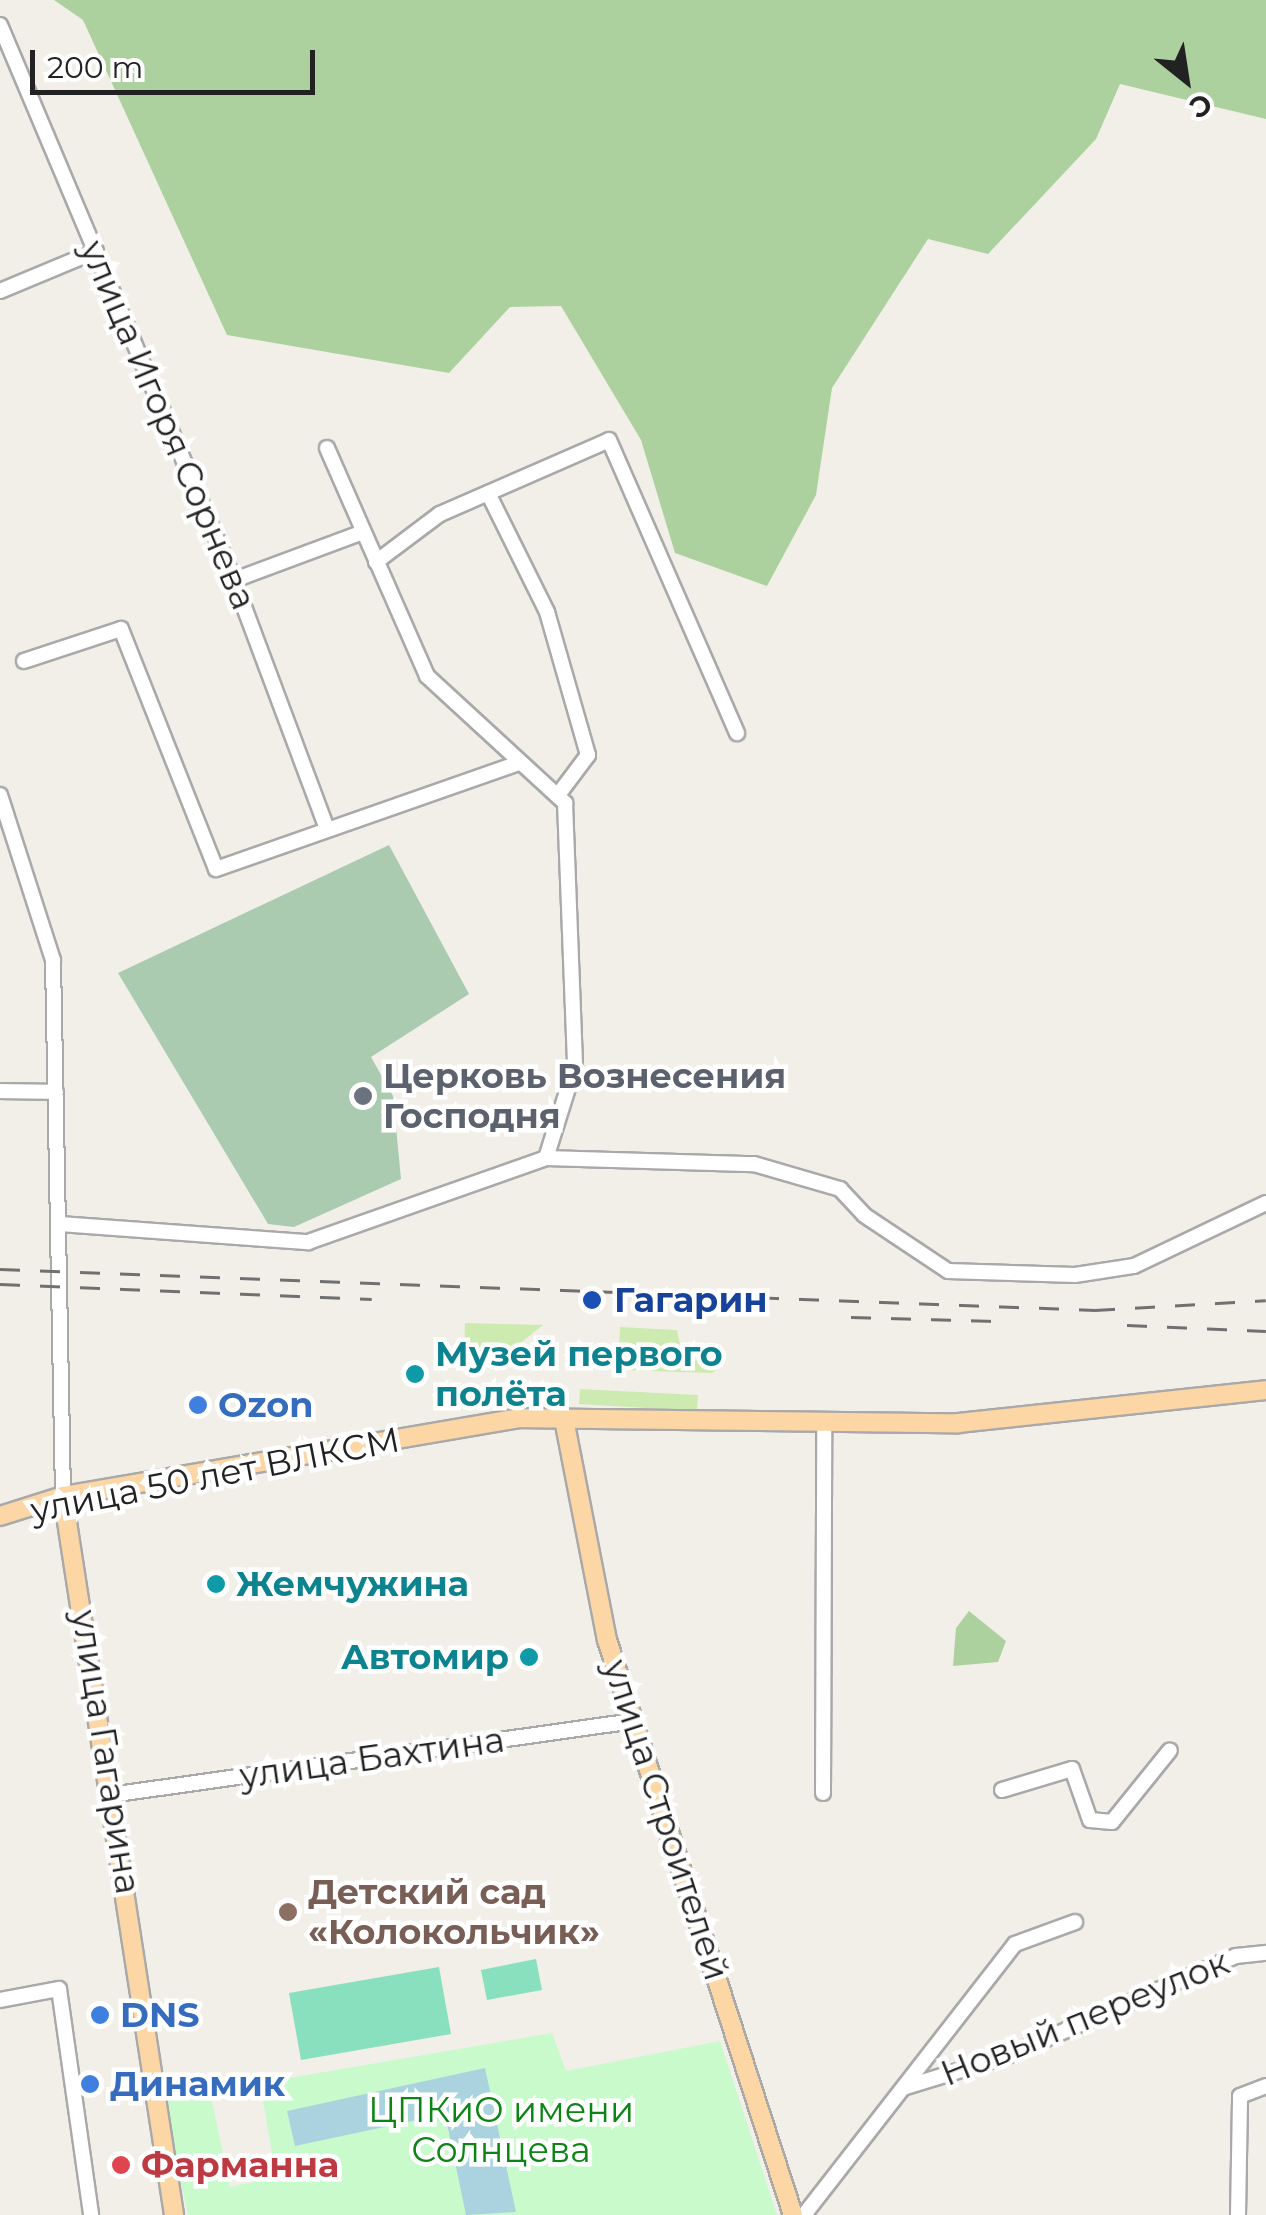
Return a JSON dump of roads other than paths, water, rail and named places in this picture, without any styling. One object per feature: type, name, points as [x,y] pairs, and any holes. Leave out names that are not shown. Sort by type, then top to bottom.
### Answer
[{"type":"main road","name":"улица 50 лет ВЛКСМ","points":[[0,1516],[63,1496],[520,1418],[958,1423],[1266,1390]]},
{"type":"main road","name":"улица Строителей","points":[[564,1419],[607,1640],[793,2215]]},
{"type":"main road","name":"улица Гагарина","points":[[63,1496],[174,2215]]},
{"type":"street","name":"улица Игоря Сорнева","points":[[0,25],[234,580],[327,828]]},
{"type":"street","points":[[0,291],[96,252]]},
{"type":"street","points":[[376,562],[440,514],[608,440],[737,734]]},
{"type":"street","points":[[327,448],[427,676],[516,764],[566,802],[575,1066],[546,1158]]},
{"type":"street","points":[[488,493],[547,612],[588,754],[558,795]]},
{"type":"street","points":[[234,580],[363,532]]},
{"type":"street","points":[[24,661],[120,628],[216,869],[516,764]]},
{"type":"street","name":"улица Гагарина","points":[[0,794],[54,960],[63,1496]]},
{"type":"street","points":[[0,1091],[56,1092]]},
{"type":"street","points":[[60,1224],[308,1242],[546,1158],[754,1164],[840,1189],[864,1215],[948,1271],[1075,1275],[1134,1266],[1266,1203]]},
{"type":"street","points":[[824,1424],[824,1794]]},
{"type":"street","name":"улица Бахтина","points":[[110,1795],[634,1721]]},
{"type":"street","points":[[1002,1790],[1072,1769],[1090,1820],[1112,1822],[1170,1750]]},
{"type":"street","points":[[804,2215],[1015,1944],[1075,1922]]},
{"type":"street","name":"Новый переулок","points":[[905,2087],[1007,2056],[1236,1956],[1266,1953]]},
{"type":"street","points":[[0,2000],[59,1989],[90,2215]]},
{"type":"street","points":[[1238,2215],[1240,2096],[1266,2086]]},
{"type":"water","points":[[485,2068],[516,2212],[466,2215],[445,2114],[295,2146],[287,2111]]},
{"type":"railway","points":[[0,1269],[1095,1310],[1266,1300]]},
{"type":"railway","points":[[0,1284],[372,1299]]},
{"type":"railway","points":[[851,1317],[996,1321]]},
{"type":"railway","points":[[1127,1325],[1266,1331]]},
{"type":"place","name":"Церковь Вознесения Господня","points":[[363,1096]]},
{"type":"place","name":"Гагарин","points":[[592,1300]]},
{"type":"place","name":"Музей первого полёта","points":[[415,1374]]},
{"type":"place","name":"Ozon","points":[[198,1405]]},
{"type":"place","name":"Жемчужина","points":[[216,1584]]},
{"type":"place","name":"Автомир","points":[[529,1657]]},
{"type":"place","name":"Детский сад «Колокольчик»","points":[[288,1912]]},
{"type":"place","name":"DNS","points":[[100,2015]]},
{"type":"place","name":"Динамик","points":[[90,2084]]},
{"type":"place","name":"Фарманна","points":[[121,2165]]},
{"type":"park label","name":"ЦПКиО имени Солнцева","points":[[501,2130]]}]
